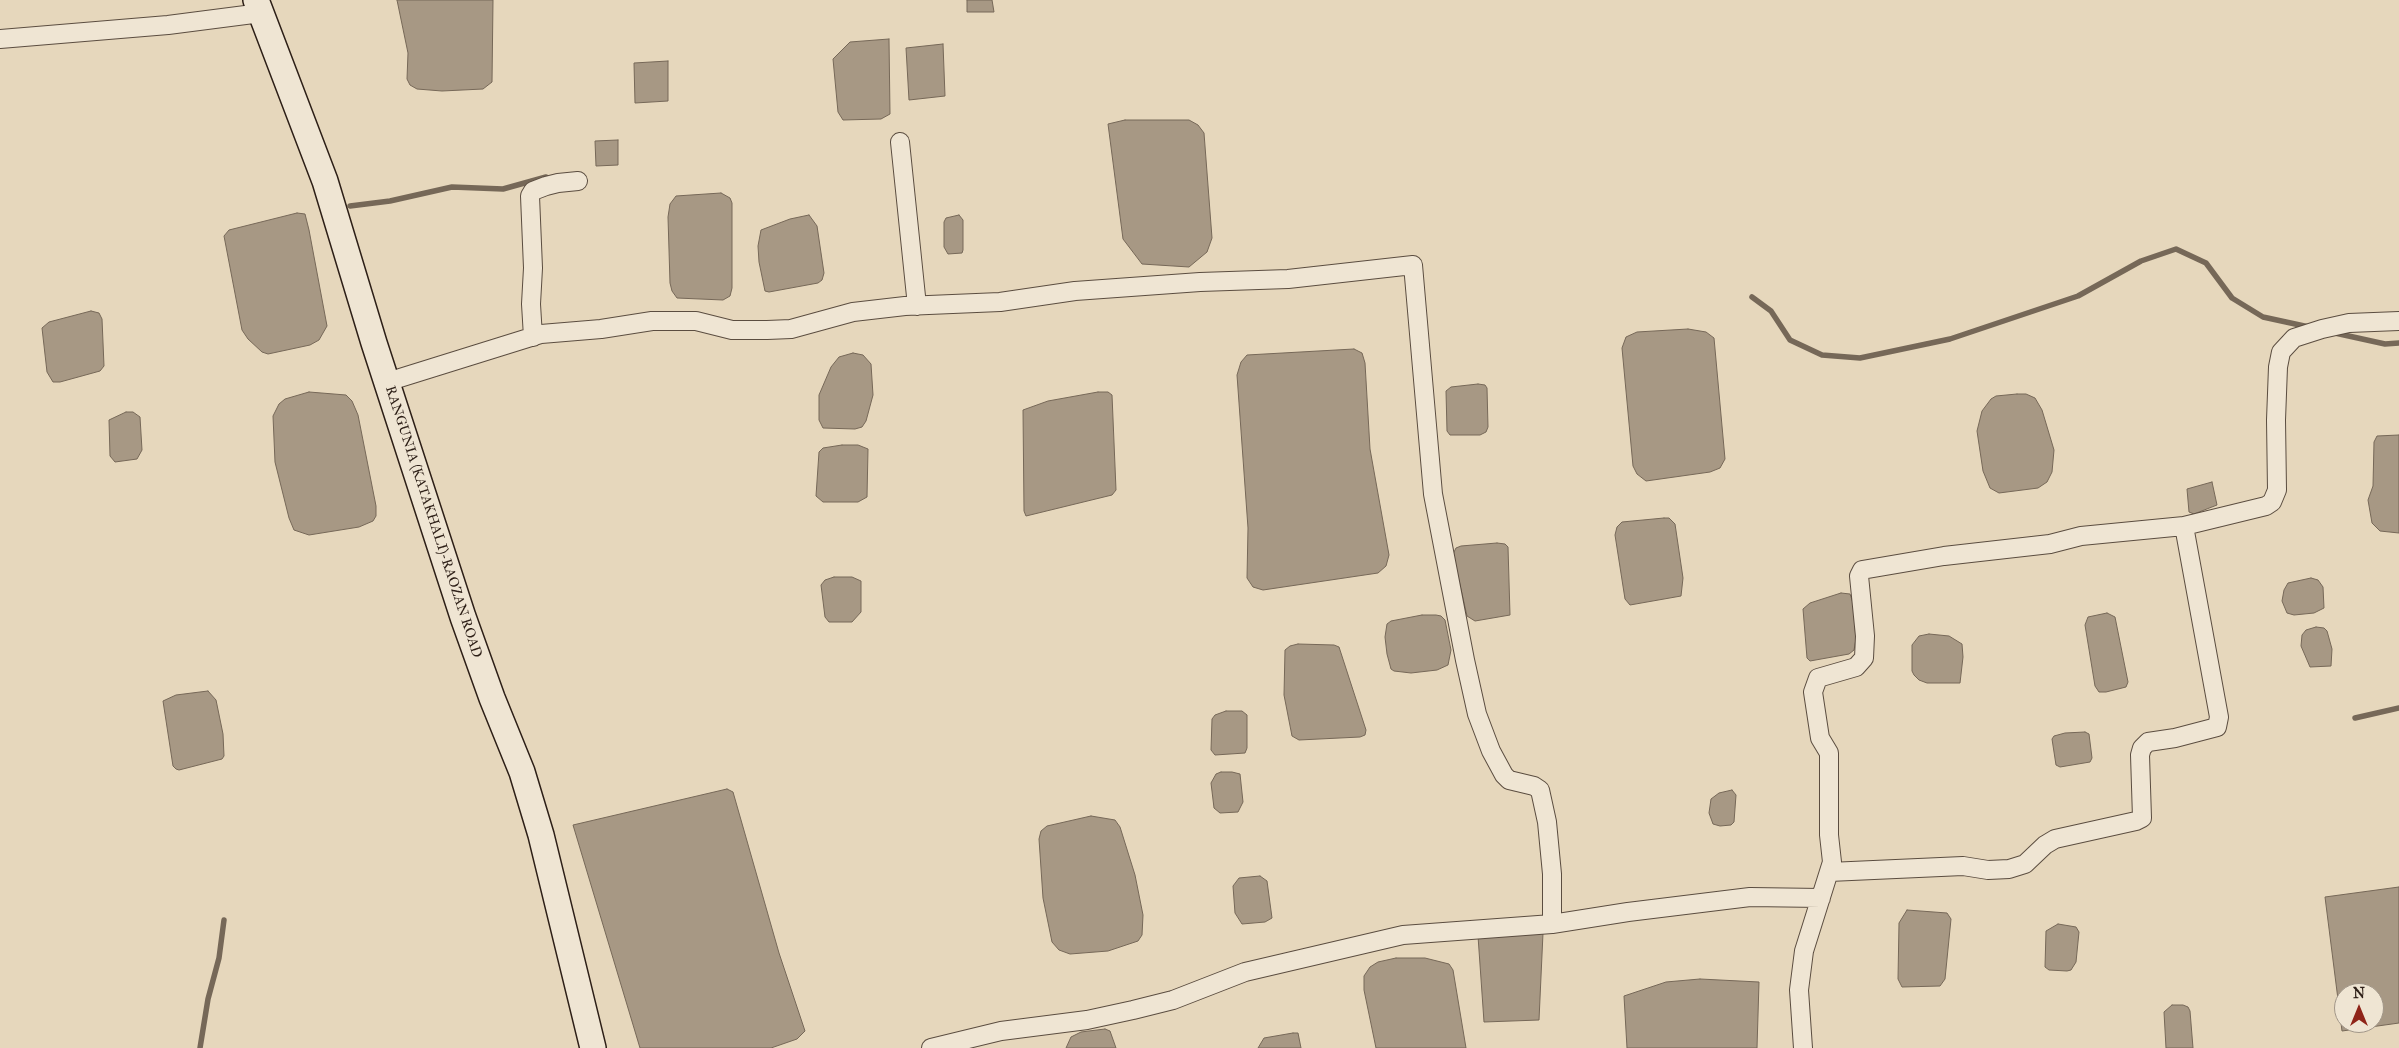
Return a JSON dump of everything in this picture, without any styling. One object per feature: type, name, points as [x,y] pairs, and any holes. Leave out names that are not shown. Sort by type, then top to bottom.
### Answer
[{"type":"main road","name":"RANGUNIA (KATAKHALI)-RAOZAN ROAD","points":[[259,6],[325,181],[387,382],[466,626],[492,698],[522,772],[541,835],[593,1048]]},
{"type":"street","points":[[0,39],[168,25],[259,6]]},
{"type":"street","points":[[900,142],[917,306]]},
{"type":"street","points":[[533,337],[530,196],[533,191],[558,183],[578,181]]},
{"type":"street","points":[[387,382],[533,337],[670,319],[696,321],[732,330],[775,330],[791,328],[853,312],[917,306],[1000,302],[1104,289],[1288,279],[1413,265],[1434,494],[1465,660],[1477,714],[1491,751],[1504,775],[1509,780],[1534,786],[1540,790],[1549,840],[1552,874],[1552,924]]},
{"type":"street","points":[[1803,1048],[1799,990],[1804,951],[1832,862],[1829,835],[1829,753],[1820,738],[1813,692],[1818,678],[1856,667],[1864,658],[1866,636],[1859,576],[1862,570],[1944,556],[2050,544],[2080,536],[2184,526],[2266,506],[2272,502],[2278,490],[2278,367],[2281,352],[2294,338],[2349,323],[2399,321]]},
{"type":"street","points":[[1829,872],[1963,866],[1988,870],[2009,869],[2025,864],[2045,845],[2055,839],[2136,821],[2142,818],[2140,755],[2142,748],[2148,742],[2175,738],[2217,727],[2219,717],[2184,526]]},
{"type":"street","points":[[931,1048],[1001,1031],[1087,1020],[1134,1010],[1173,1000],[1245,972],[1403,935],[1552,924],[1628,912],[1750,897],[1821,898]]},
{"type":"shaded area","points":[[397,0],[493,0],[492,82],[483,89],[442,91],[417,89],[410,85],[407,79],[408,53]]},
{"type":"shaded area","points":[[967,0],[992,0],[994,12],[967,12]]},
{"type":"shaded area","points":[[889,39],[890,114],[881,119],[843,120],[838,112],[833,59],[850,42]]},
{"type":"shaded area","points":[[943,44],[945,96],[909,100],[906,48]]},
{"type":"shaded area","points":[[668,61],[668,101],[635,103],[634,63]]},
{"type":"shaded area","points":[[1125,120],[1189,120],[1198,125],[1204,133],[1212,238],[1207,252],[1189,267],[1142,264],[1123,239],[1108,124]]},
{"type":"shaded area","points":[[618,140],[618,165],[596,166],[595,141]]},
{"type":"shaded area","points":[[721,193],[730,198],[732,203],[732,288],[730,296],[723,300],[677,298],[672,291],[670,283],[668,217],[670,204],[676,196]]},
{"type":"shaded area","points":[[297,213],[305,214],[327,326],[319,340],[310,345],[268,354],[262,352],[248,339],[242,330],[224,236],[229,230]]},
{"type":"shaded area","points":[[809,215],[817,226],[824,273],[822,280],[818,283],[769,292],[765,291],[759,262],[758,246],[761,230],[790,219]]},
{"type":"shaded area","points":[[959,215],[963,220],[963,250],[962,253],[948,254],[944,247],[944,222],[946,218]]},
{"type":"shaded area","points":[[91,311],[99,313],[102,319],[104,366],[100,371],[60,382],[53,382],[47,372],[42,328],[49,322]]},
{"type":"shaded area","points":[[1688,329],[1706,332],[1714,338],[1725,459],[1720,468],[1710,472],[1646,481],[1637,474],[1633,466],[1622,348],[1626,337],[1637,332]]},
{"type":"shaded area","points":[[1354,349],[1362,353],[1365,363],[1370,449],[1389,555],[1386,566],[1378,573],[1263,590],[1253,587],[1247,578],[1248,528],[1237,375],[1241,362],[1247,355]]},
{"type":"shaded area","points":[[853,353],[863,355],[871,364],[873,395],[866,421],[862,427],[855,429],[823,428],[819,420],[819,395],[831,367],[839,357]]},
{"type":"shaded area","points":[[1485,385],[1487,388],[1488,427],[1486,432],[1480,435],[1450,435],[1447,431],[1446,391],[1451,387]]},
{"type":"shaded area","points":[[309,392],[346,395],[352,401],[358,415],[376,506],[376,516],[373,521],[359,527],[309,535],[294,530],[289,518],[275,462],[273,416],[279,404],[285,399]]},
{"type":"shaded area","points":[[1108,392],[1112,395],[1116,490],[1112,495],[1026,516],[1024,511],[1023,410],[1048,401]]},
{"type":"shaded area","points":[[2026,394],[2035,398],[2042,410],[2054,450],[2052,472],[2047,482],[2038,488],[1999,493],[1990,488],[1983,471],[1977,431],[1982,411],[1991,399],[1996,396]]},
{"type":"shaded area","points":[[126,412],[133,412],[140,417],[142,450],[137,459],[115,462],[110,456],[109,420]]},
{"type":"shaded area","points":[[2399,435],[2399,533],[2380,531],[2372,523],[2368,500],[2373,486],[2374,442],[2377,436]]},
{"type":"shaded area","points":[[858,445],[868,449],[867,497],[858,502],[823,502],[816,496],[819,452],[823,448]]},
{"type":"shaded area","points":[[2212,482],[2217,505],[2194,514],[2189,512],[2187,489]]},
{"type":"shaded area","points":[[1669,518],[1675,524],[1683,578],[1681,596],[1630,605],[1625,599],[1615,535],[1617,527],[1622,522]]},
{"type":"shaded area","points":[[1505,544],[1508,547],[1510,615],[1475,621],[1467,616],[1453,554],[1456,548],[1461,546]]},
{"type":"shaded area","points":[[834,577],[852,577],[861,581],[861,612],[852,622],[829,622],[825,617],[821,585],[825,580]]},
{"type":"shaded area","points":[[2311,578],[2318,580],[2323,587],[2324,608],[2314,613],[2294,615],[2287,613],[2282,601],[2284,590],[2288,583]]},
{"type":"shaded area","points":[[1841,593],[1850,594],[1853,603],[1856,639],[1854,650],[1849,654],[1810,661],[1807,658],[1803,609],[1810,603]]},
{"type":"shaded area","points":[[2107,613],[2115,617],[2128,682],[2126,687],[2099,692],[2095,686],[2085,625],[2088,617]]},
{"type":"shaded area","points":[[1422,615],[1441,616],[1445,620],[1451,650],[1448,665],[1437,670],[1411,673],[1394,671],[1391,669],[1387,654],[1385,637],[1387,624],[1391,621]]},
{"type":"shaded area","points":[[2316,627],[2324,628],[2327,631],[2332,649],[2331,666],[2310,667],[2301,646],[2302,635],[2306,630]]},
{"type":"shaded area","points":[[1929,634],[1949,636],[1962,644],[1963,657],[1960,683],[1927,683],[1919,680],[1914,675],[1912,671],[1912,645],[1919,636]]},
{"type":"shaded area","points":[[1298,644],[1334,645],[1339,647],[1366,730],[1365,735],[1360,737],[1299,740],[1292,736],[1284,695],[1285,650],[1290,646]]},
{"type":"shaded area","points":[[208,691],[216,700],[223,734],[224,756],[222,759],[179,770],[176,769],[173,766],[163,701],[176,695]]},
{"type":"shaded area","points":[[1226,711],[1242,711],[1247,715],[1247,748],[1245,753],[1215,755],[1211,750],[1212,719],[1215,715]]},
{"type":"shaded area","points":[[2085,732],[2089,734],[2092,758],[2090,762],[2060,767],[2056,765],[2052,739],[2054,736],[2065,733]]},
{"type":"shaded area","points":[[1221,772],[1240,774],[1243,802],[1238,812],[1220,813],[1214,808],[1211,783],[1216,774]]},
{"type":"shaded area","points":[[727,789],[733,792],[779,953],[805,1031],[797,1039],[771,1048],[640,1048],[573,825]]},
{"type":"shaded area","points":[[1732,790],[1736,795],[1734,822],[1731,825],[1720,826],[1713,824],[1709,813],[1711,799],[1719,793]]},
{"type":"shaded area","points":[[1091,816],[1115,820],[1120,827],[1135,875],[1143,915],[1142,935],[1138,941],[1108,951],[1070,954],[1059,950],[1052,942],[1043,898],[1039,839],[1041,831],[1047,826]]},
{"type":"shaded area","points":[[1260,876],[1267,881],[1272,918],[1265,922],[1242,924],[1235,913],[1233,886],[1239,878]]},
{"type":"shaded area","points":[[2399,887],[2399,1023],[2384,1025],[2384,983],[2336,983],[2325,897]]},
{"type":"shaded area","points":[[1907,910],[1947,913],[1951,919],[1945,979],[1940,986],[1902,987],[1898,979],[1899,923]]},
{"type":"shaded area","points":[[2058,924],[2076,927],[2079,932],[2076,962],[2071,970],[2067,971],[2049,970],[2045,967],[2046,931]]},
{"type":"shaded area","points":[[1543,933],[1539,1020],[1484,1022],[1478,936]]},
{"type":"shaded area","points":[[1396,958],[1425,958],[1449,964],[1453,970],[1466,1048],[1376,1048],[1364,990],[1364,976],[1370,967],[1378,962]]},
{"type":"shaded area","points":[[1700,979],[1759,982],[1757,1048],[1627,1048],[1624,996],[1666,982]]},
{"type":"shaded area","points":[[2172,1005],[2183,1005],[2188,1007],[2190,1011],[2193,1048],[2166,1048],[2164,1012]]},
{"type":"shaded area","points":[[1105,1029],[1110,1031],[1116,1048],[1066,1048],[1071,1037],[1081,1032]]},
{"type":"shaded area","points":[[1298,1033],[1301,1048],[1258,1048],[1264,1038]]},
{"type":"waterway","points":[[350,206],[390,201],[452,187],[503,189],[546,177]]},
{"type":"waterway","points":[[1752,297],[1771,311],[1790,340],[1822,355],[1860,358],[1950,339],[2078,296],[2141,261],[2176,249],[2206,263],[2232,298],[2263,317],[2309,327]]},
{"type":"waterway","points":[[2335,333],[2385,344],[2399,343]]},
{"type":"waterway","points":[[2355,718],[2399,708]]},
{"type":"waterway","points":[[200,1048],[208,999],[219,958],[224,920]]}]
